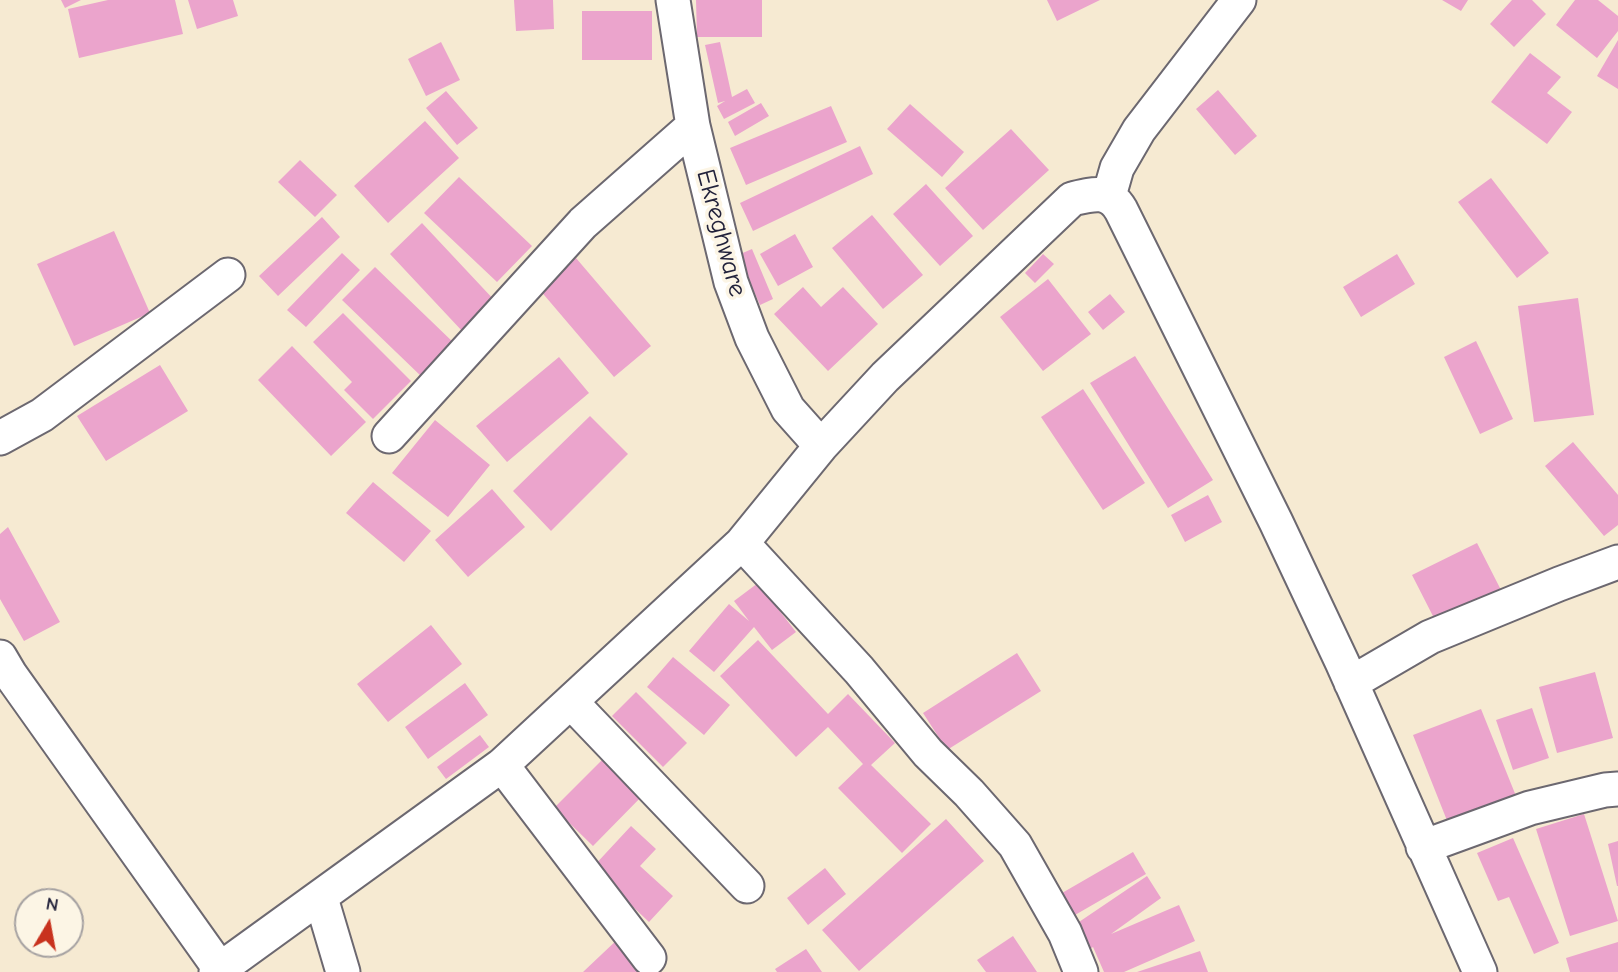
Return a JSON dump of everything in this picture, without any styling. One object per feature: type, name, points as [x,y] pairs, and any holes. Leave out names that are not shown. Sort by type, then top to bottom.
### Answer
[{"type":"street","name":"Ekreghware","points":[[673,0],[693,125],[731,282],[752,338],[788,409],[821,446]]},
{"type":"street","points":[[1109,196],[1118,168],[1139,130],[1238,0]]},
{"type":"street","points":[[388,436],[583,223],[693,125]]},
{"type":"street","points":[[3,670],[218,971],[502,765],[742,543],[821,446],[885,377],[1072,199],[1096,194],[1109,196],[1121,210],[1276,522],[1480,972]]},
{"type":"street","points":[[0,438],[42,415],[228,275]]},
{"type":"street","points":[[742,543],[859,670],[928,753],[969,793],[1015,845],[1065,933],[1081,972]]},
{"type":"street","points":[[1351,683],[1430,637],[1618,562]]},
{"type":"street","points":[[572,703],[747,886]]},
{"type":"street","points":[[502,765],[649,958]]},
{"type":"street","points":[[1423,847],[1530,808],[1618,789]]},
{"type":"street","points":[[321,898],[343,972]]},
{"type":"building","points":[[61,0],[81,0],[65,8]]},
{"type":"building","points":[[108,0],[175,0],[183,34],[79,58],[68,9]]},
{"type":"building","points":[[188,0],[233,0],[238,16],[197,29]]},
{"type":"building","points":[[514,0],[553,0],[554,29],[516,31]]},
{"type":"building","points":[[696,0],[762,0],[762,37],[697,37]]},
{"type":"building","points":[[1047,0],[1100,0],[1057,21]]},
{"type":"building","points":[[1442,0],[1468,0],[1461,11]]},
{"type":"building","points":[[1512,0],[1532,0],[1546,14],[1514,47],[1490,24]]},
{"type":"building","points":[[1575,0],[1598,0],[1618,16],[1618,31],[1597,58],[1556,25]]},
{"type":"building","points":[[582,11],[652,11],[652,60],[582,60]]},
{"type":"building","points":[[1618,40],[1618,89],[1597,76]]},
{"type":"building","points":[[441,42],[460,80],[426,96],[408,59]]},
{"type":"building","points":[[720,42],[732,97],[747,89],[755,103],[724,119],[717,106],[725,101],[718,103],[705,45]]},
{"type":"building","points":[[1530,53],[1561,77],[1547,93],[1572,112],[1547,144],[1491,102]]},
{"type":"building","points":[[1218,90],[1257,136],[1235,155],[1196,109]]},
{"type":"building","points":[[446,91],[478,128],[457,145],[426,108]]},
{"type":"building","points":[[761,103],[769,116],[735,136],[728,122]]},
{"type":"building","points":[[910,104],[964,152],[942,177],[887,129]]},
{"type":"building","points":[[831,106],[847,142],[746,185],[730,148]]},
{"type":"building","points":[[425,121],[459,158],[388,223],[354,186]]},
{"type":"building","points":[[1011,129],[1049,170],[983,230],[945,188]]},
{"type":"building","points":[[860,146],[873,174],[753,231],[740,203]]},
{"type":"building","points":[[300,160],[337,195],[315,217],[278,182]]},
{"type":"building","points":[[459,177],[532,246],[497,282],[424,213]]},
{"type":"building","points":[[1491,178],[1549,253],[1517,278],[1458,202]]},
{"type":"building","points":[[926,184],[973,236],[940,266],[893,214]]},
{"type":"building","points":[[872,215],[923,275],[883,309],[832,248]]},
{"type":"building","points":[[322,217],[340,237],[278,296],[259,276]]},
{"type":"building","points":[[422,223],[496,302],[463,332],[390,254]]},
{"type":"building","points":[[114,231],[150,313],[74,346],[37,264]]},
{"type":"building","points":[[795,234],[813,267],[778,286],[760,254]]},
{"type":"building","points":[[752,249],[773,299],[760,305],[738,255]]},
{"type":"building","points":[[342,253],[360,270],[306,327],[287,310]]},
{"type":"building","points":[[1043,254],[1054,264],[1035,283],[1025,273]]},
{"type":"building","points":[[1397,254],[1415,284],[1361,317],[1343,287]]},
{"type":"building","points":[[576,258],[651,346],[614,377],[539,289]]},
{"type":"building","points":[[375,267],[456,345],[423,378],[342,300]]},
{"type":"building","points":[[1048,279],[1091,334],[1043,371],[1000,317]]},
{"type":"building","points":[[803,287],[821,307],[843,287],[878,324],[828,371],[774,314]]},
{"type":"building","points":[[1110,294],[1125,312],[1103,330],[1088,312]]},
{"type":"building","points":[[1578,298],[1594,415],[1534,422],[1518,306]]},
{"type":"building","points":[[343,313],[411,381],[373,419],[344,390],[352,382],[313,342]]},
{"type":"building","points":[[1476,341],[1513,419],[1480,434],[1444,357]]},
{"type":"building","points":[[292,346],[366,422],[331,456],[258,380]]},
{"type":"building","points":[[1135,356],[1213,480],[1168,508],[1090,383]]},
{"type":"building","points":[[559,357],[589,393],[507,462],[476,426]]},
{"type":"building","points":[[160,365],[188,411],[106,461],[77,416]]},
{"type":"building","points":[[1083,389],[1145,483],[1103,510],[1041,417]]},
{"type":"building","points":[[590,416],[628,454],[551,531],[513,491]]},
{"type":"building","points":[[435,420],[490,465],[448,517],[392,473]]},
{"type":"building","points":[[1573,442],[1618,495],[1618,525],[1604,536],[1545,466]]},
{"type":"building","points":[[373,482],[431,531],[404,562],[346,513]]},
{"type":"building","points":[[492,489],[525,527],[468,577],[435,540]]},
{"type":"building","points":[[1208,495],[1222,522],[1185,542],[1171,515]]},
{"type":"building","points":[[8,527],[60,622],[24,641],[0,599],[0,534]]},
{"type":"building","points":[[1477,543],[1501,590],[1436,622],[1412,575]]},
{"type":"building","points":[[758,583],[796,632],[772,650],[754,627],[714,672],[689,651],[729,604],[749,621],[734,601]]},
{"type":"building","points":[[431,625],[462,664],[388,722],[357,684]]},
{"type":"building","points":[[758,640],[828,714],[848,694],[895,743],[871,765],[931,824],[902,853],[838,788],[863,764],[828,727],[796,757],[720,676]]},
{"type":"building","points":[[1017,653],[1041,691],[947,750],[923,713]]},
{"type":"building","points":[[673,657],[730,705],[704,735],[647,687]]},
{"type":"building","points":[[1595,672],[1613,738],[1557,753],[1539,687]]},
{"type":"building","points":[[465,683],[488,715],[428,759],[405,727]]},
{"type":"building","points":[[636,692],[687,743],[663,767],[612,716]]},
{"type":"building","points":[[1532,708],[1549,758],[1513,770],[1496,720]]},
{"type":"building","points":[[1481,709],[1516,796],[1448,823],[1413,735]]},
{"type":"building","points":[[480,735],[489,747],[446,779],[437,767]]},
{"type":"building","points":[[609,753],[647,791],[593,846],[554,808]]},
{"type":"building","points":[[1584,814],[1618,921],[1570,936],[1536,829]]},
{"type":"building","points":[[946,819],[984,861],[859,971],[822,930]]},
{"type":"building","points":[[631,826],[656,849],[640,866],[673,896],[649,922],[592,868]]},
{"type":"building","points":[[1513,838],[1559,943],[1534,954],[1509,897],[1498,901],[1477,853]]},
{"type":"building","points":[[1618,841],[1618,886],[1617,886],[1608,844]]},
{"type":"building","points":[[1133,852],[1146,874],[1075,915],[1062,893]]},
{"type":"building","points":[[825,868],[846,894],[808,925],[787,898]]},
{"type":"building","points":[[1147,876],[1161,898],[1111,934],[1179,905],[1195,941],[1124,972],[1104,972],[1093,947],[1087,951],[1076,924]]},
{"type":"building","points":[[1013,936],[1037,972],[986,972],[977,960]]},
{"type":"building","points":[[620,937],[646,972],[583,972]]},
{"type":"building","points":[[1618,942],[1618,972],[1570,972],[1566,958]]},
{"type":"building","points":[[806,949],[822,972],[777,972],[775,969]]},
{"type":"building","points":[[1200,951],[1208,972],[1137,972]]}]
